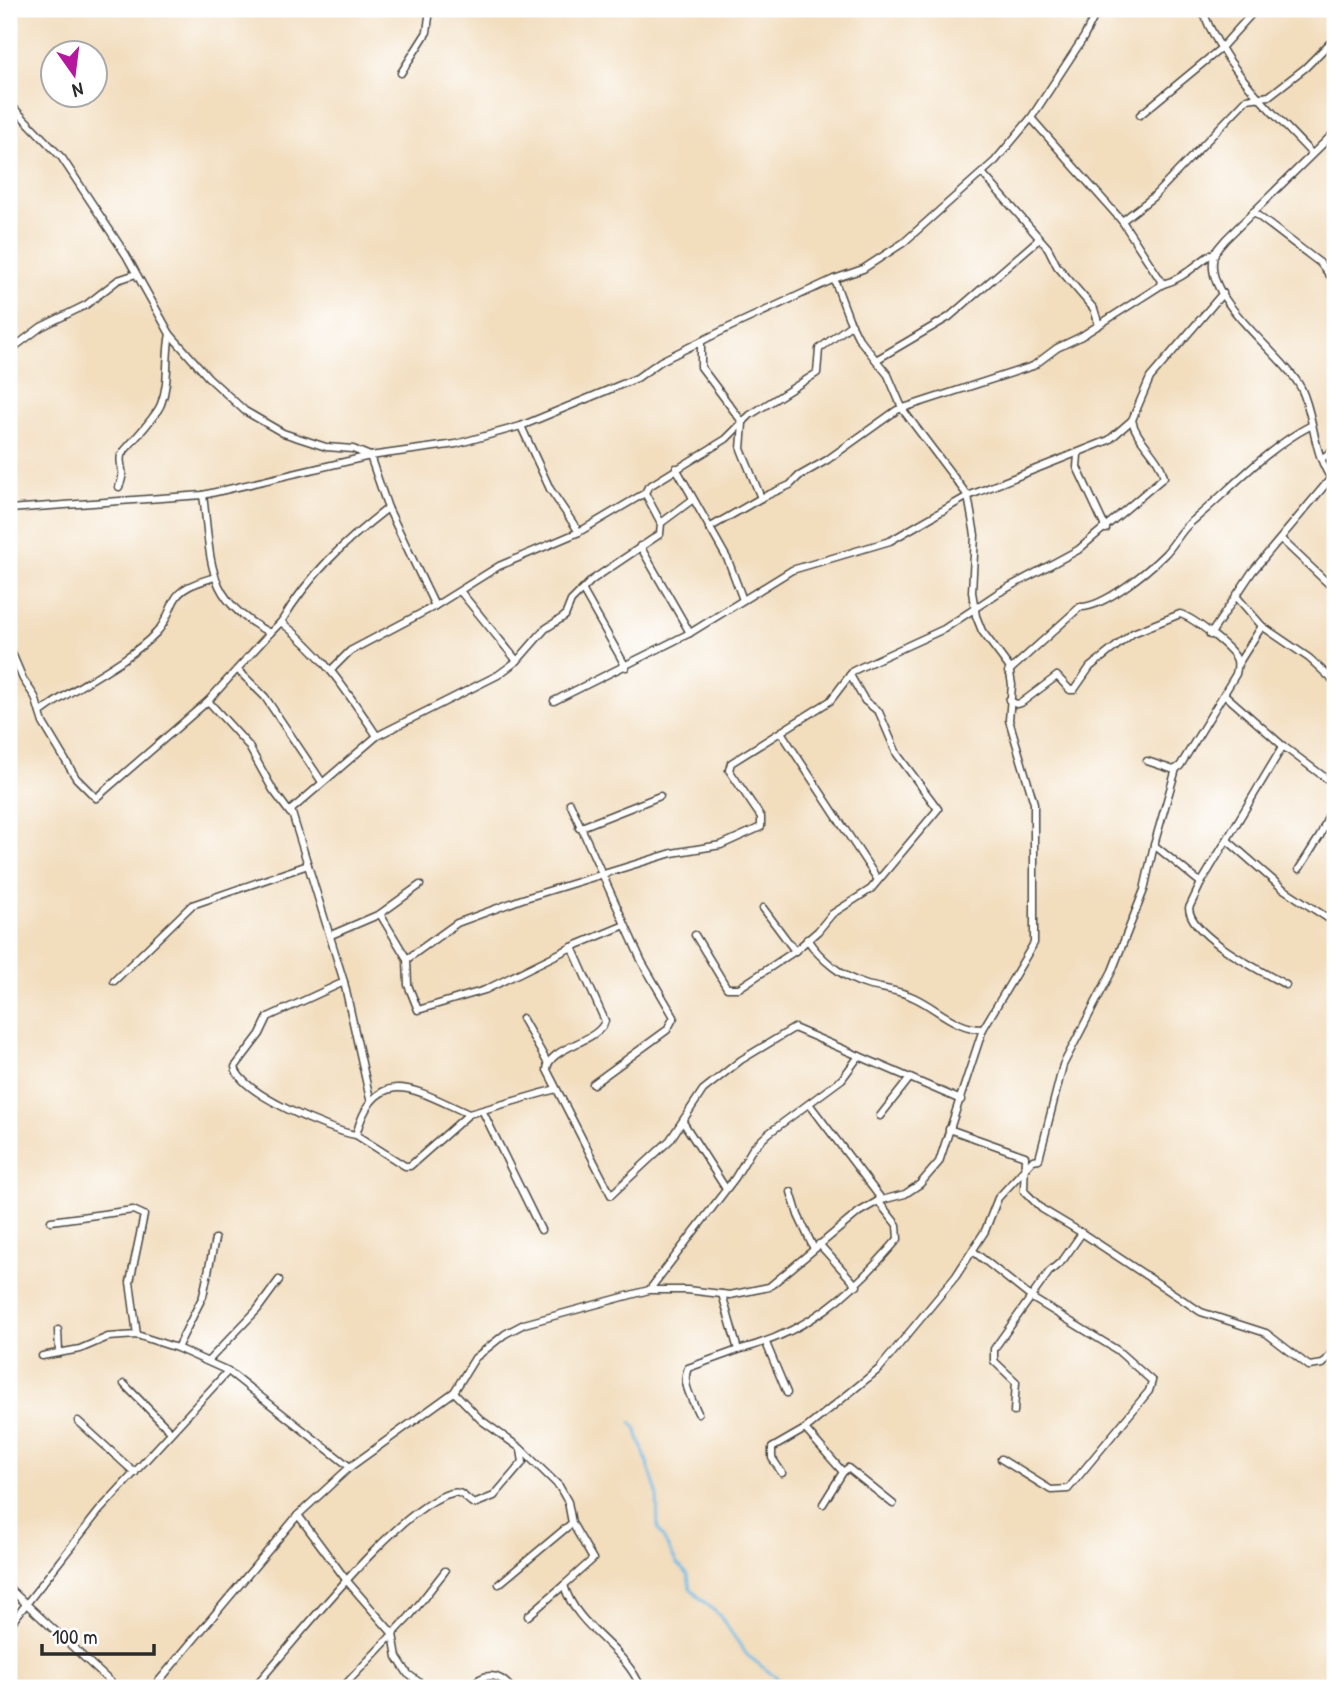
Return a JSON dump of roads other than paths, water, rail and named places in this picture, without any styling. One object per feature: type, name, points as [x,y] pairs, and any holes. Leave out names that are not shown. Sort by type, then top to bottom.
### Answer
[{"type":"street","points":[[401,73],[427,32],[430,9]]},
{"type":"street","points":[[9,509],[203,495],[370,456],[457,444],[521,426],[636,378],[661,361],[886,257],[983,174],[1031,118],[1084,37],[1098,9]]},
{"type":"street","points":[[1202,9],[1220,49],[1312,154]]},
{"type":"street","points":[[1140,115],[1220,49],[1256,9]]},
{"type":"street","points":[[1122,221],[1153,197],[1247,99],[1269,96],[1306,68],[1335,38]]},
{"type":"street","points":[[9,103],[62,158],[136,274],[170,334],[208,377],[258,420],[326,447],[353,449],[370,456],[388,508],[435,606]]},
{"type":"street","points":[[1031,118],[1122,221],[1163,284]]},
{"type":"street","points":[[709,528],[761,498],[790,485],[799,476],[902,408],[1033,366],[1057,348],[1163,284],[1178,280],[1201,258],[1215,252],[1335,132]]},
{"type":"street","points":[[983,174],[1020,213],[1057,267],[1083,295],[1099,325]]},
{"type":"street","points":[[1253,212],[1320,262],[1335,282]]},
{"type":"street","points":[[876,360],[948,317],[1039,239]]},
{"type":"street","points":[[1210,635],[1252,572],[1333,481],[1321,458],[1299,386],[1256,337],[1223,293],[1213,272],[1215,252]]},
{"type":"street","points":[[9,351],[41,327],[86,305],[114,283],[136,274]]},
{"type":"street","points":[[153,1688],[298,1515],[350,1466],[454,1392],[475,1358],[505,1334],[524,1324],[649,1290],[744,1294],[769,1287],[859,1212],[880,1200],[905,1194],[930,1175],[939,1162],[983,1029],[993,1007],[1029,954],[1037,925],[1032,858],[1034,803],[1013,735],[1009,700],[1012,685],[1004,659],[982,631],[975,609],[972,561],[975,535],[968,496],[940,463],[902,408],[887,375],[852,324],[834,279]]},
{"type":"street","points":[[554,701],[690,633],[792,570],[890,541],[968,496],[1078,455],[1109,440],[1132,419],[1150,378],[1223,293]]},
{"type":"street","points":[[332,669],[349,651],[435,606],[499,566],[579,532],[645,493],[648,487],[676,468],[726,439],[750,415],[817,373],[819,349],[852,324]]},
{"type":"street","points":[[118,487],[123,477],[120,457],[138,438],[161,405],[167,383],[165,356],[170,334]]},
{"type":"street","points":[[701,342],[701,367],[743,423],[741,449],[761,498]]},
{"type":"street","points":[[407,959],[457,923],[603,872],[672,853],[721,845],[761,827],[761,817],[736,783],[729,766],[756,745],[830,701],[850,675],[861,667],[944,629],[998,593],[1078,550],[1106,529],[1164,477],[1160,463],[1135,430],[1132,419]]},
{"type":"street","points":[[521,426],[550,489],[579,532]]},
{"type":"street","points":[[1008,672],[1080,607],[1093,607],[1151,567],[1188,525],[1219,501],[1269,452],[1310,426]]},
{"type":"street","points":[[1321,458],[1335,449]]},
{"type":"street","points":[[1078,455],[1077,467],[1106,529]]},
{"type":"street","points":[[676,468],[728,560],[743,600]]},
{"type":"street","points":[[290,813],[377,736],[498,675],[517,661],[545,629],[565,616],[571,601],[592,580],[660,534],[661,523],[645,493]]},
{"type":"street","points":[[203,495],[215,578],[230,608],[270,633]]},
{"type":"street","points":[[661,523],[692,500]]},
{"type":"street","points":[[9,646],[40,713],[76,778],[96,799],[208,701],[281,622],[299,592],[340,545],[388,508]]},
{"type":"street","points":[[1281,539],[1335,590]]},
{"type":"street","points":[[640,546],[690,633]]},
{"type":"street","points":[[40,713],[79,689],[156,634],[170,616],[174,599],[187,587],[215,578]]},
{"type":"street","points":[[460,591],[517,661]]},
{"type":"street","points":[[583,591],[626,667]]},
{"type":"street","points":[[1236,596],[1262,626],[1309,659],[1335,682]]},
{"type":"street","points":[[1009,700],[1016,704],[1021,703],[1057,676],[1070,690],[1074,690],[1090,667],[1133,633],[1180,614],[1190,617],[1226,646],[1238,664]]},
{"type":"street","points":[[281,622],[304,639],[332,669],[377,736]]},
{"type":"street","points":[[949,1129],[1030,1159],[1039,1159],[1063,1065],[1112,971],[1144,890],[1176,769],[1225,695],[1238,664],[1262,626]]},
{"type":"street","points":[[238,670],[265,697],[322,782]]},
{"type":"street","points":[[695,935],[727,988],[732,989],[795,951],[818,932],[832,914],[872,889],[938,809],[897,754],[879,712],[865,701],[850,675]]},
{"type":"street","points":[[1225,695],[1283,746],[1335,785]]},
{"type":"street","points":[[208,701],[248,745],[273,790],[290,813],[331,935],[370,1099]]},
{"type":"street","points":[[781,732],[878,880]]},
{"type":"street","points":[[1283,746],[1201,883],[1189,908],[1194,923],[1229,951],[1286,985]]},
{"type":"street","points":[[1147,761],[1176,769]]},
{"type":"street","points":[[579,828],[660,796]]},
{"type":"street","points":[[1299,869],[1320,836],[1335,800]]},
{"type":"street","points":[[570,803],[579,828],[603,872],[642,962],[674,1017],[667,1030],[593,1084]]},
{"type":"street","points":[[1227,840],[1282,888],[1335,923]]},
{"type":"street","points":[[1154,845],[1201,883]]},
{"type":"street","points":[[114,981],[192,905],[308,865]]},
{"type":"street","points":[[331,935],[380,914],[420,885]]},
{"type":"street","points":[[763,908],[795,951]]},
{"type":"street","points":[[380,914],[407,959],[408,985],[418,1010],[485,990],[572,947],[625,925]]},
{"type":"street","points":[[807,939],[819,954],[846,976],[864,984],[915,998],[967,1029],[983,1029]]},
{"type":"street","points":[[547,1062],[597,1032],[605,1021],[572,947]]},
{"type":"street","points":[[344,982],[268,1017],[260,1034],[237,1063],[235,1071],[269,1099],[314,1123],[356,1135],[405,1166],[410,1166],[469,1114]]},
{"type":"street","points":[[522,1018],[547,1062],[547,1070],[556,1089],[611,1195],[663,1147],[703,1090],[741,1060],[794,1028],[961,1100]]},
{"type":"street","points":[[649,1290],[726,1189],[753,1148],[842,1079],[859,1056]]},
{"type":"street","points":[[880,1116],[910,1079]]},
{"type":"street","points":[[356,1135],[362,1110],[370,1099],[392,1087],[409,1087],[469,1114],[556,1089]]},
{"type":"street","points":[[698,1413],[685,1378],[688,1368],[766,1343],[800,1328],[857,1286],[898,1239],[897,1225],[810,1105]]},
{"type":"street","points":[[483,1112],[541,1230]]},
{"type":"street","points":[[683,1122],[726,1189]]},
{"type":"street","points":[[1030,1159],[1024,1191],[1041,1209],[1201,1312],[1266,1333],[1304,1364],[1323,1364],[1335,1349]]},
{"type":"street","points":[[782,1472],[772,1458],[772,1448],[805,1429],[879,1369],[973,1251],[999,1198],[1026,1170]]},
{"type":"street","points":[[791,1192],[798,1215],[817,1247],[857,1286]]},
{"type":"street","points":[[51,1221],[133,1210],[145,1215],[130,1282],[137,1335]]},
{"type":"street","points":[[1014,1412],[1016,1382],[993,1361],[994,1349],[1082,1233]]},
{"type":"street","points":[[177,1348],[203,1296],[215,1239]]},
{"type":"street","points":[[973,1251],[1032,1298],[1117,1350],[1150,1376],[1152,1385],[1069,1489],[1051,1490],[1001,1459]]},
{"type":"street","points":[[209,1360],[257,1310],[279,1280]]},
{"type":"street","points":[[722,1294],[738,1350]]},
{"type":"street","points":[[58,1330],[60,1353]]},
{"type":"street","points":[[42,1356],[80,1349],[108,1336],[137,1335],[177,1348],[209,1360],[228,1371],[350,1466]]},
{"type":"street","points":[[766,1343],[788,1393]]},
{"type":"street","points":[[9,1626],[99,1511],[228,1371]]},
{"type":"street","points":[[124,1384],[171,1432]]},
{"type":"street","points":[[454,1392],[481,1420],[520,1448],[559,1486],[568,1502],[572,1523],[593,1559],[528,1616]]},
{"type":"street","points":[[78,1421],[135,1473]]},
{"type":"street","points":[[805,1429],[843,1472]]},
{"type":"street","points":[[253,1688],[347,1581],[394,1533],[438,1499],[457,1493],[474,1504],[494,1496],[523,1462],[520,1448]]},
{"type":"street","points":[[823,1504],[848,1468],[893,1504]]},
{"type":"street","points":[[298,1515],[347,1581],[393,1634],[397,1657],[408,1674],[427,1688]]},
{"type":"street","points":[[499,1584],[572,1523]]},
{"type":"street","points":[[342,1688],[393,1634],[445,1571]]},
{"type":"street","points":[[564,1585],[568,1600],[625,1660],[641,1688]]},
{"type":"street","points":[[9,1588],[117,1688]]},
{"type":"street","points":[[469,1688],[482,1676],[489,1675],[503,1678],[511,1688]]},
{"type":"street","points":[[160,1681],[167,1688]]},
{"type":"waterway","points":[[631,1422],[636,1428],[657,1493],[658,1529],[677,1564],[688,1575],[690,1589],[719,1615],[747,1655],[790,1688]]}]
